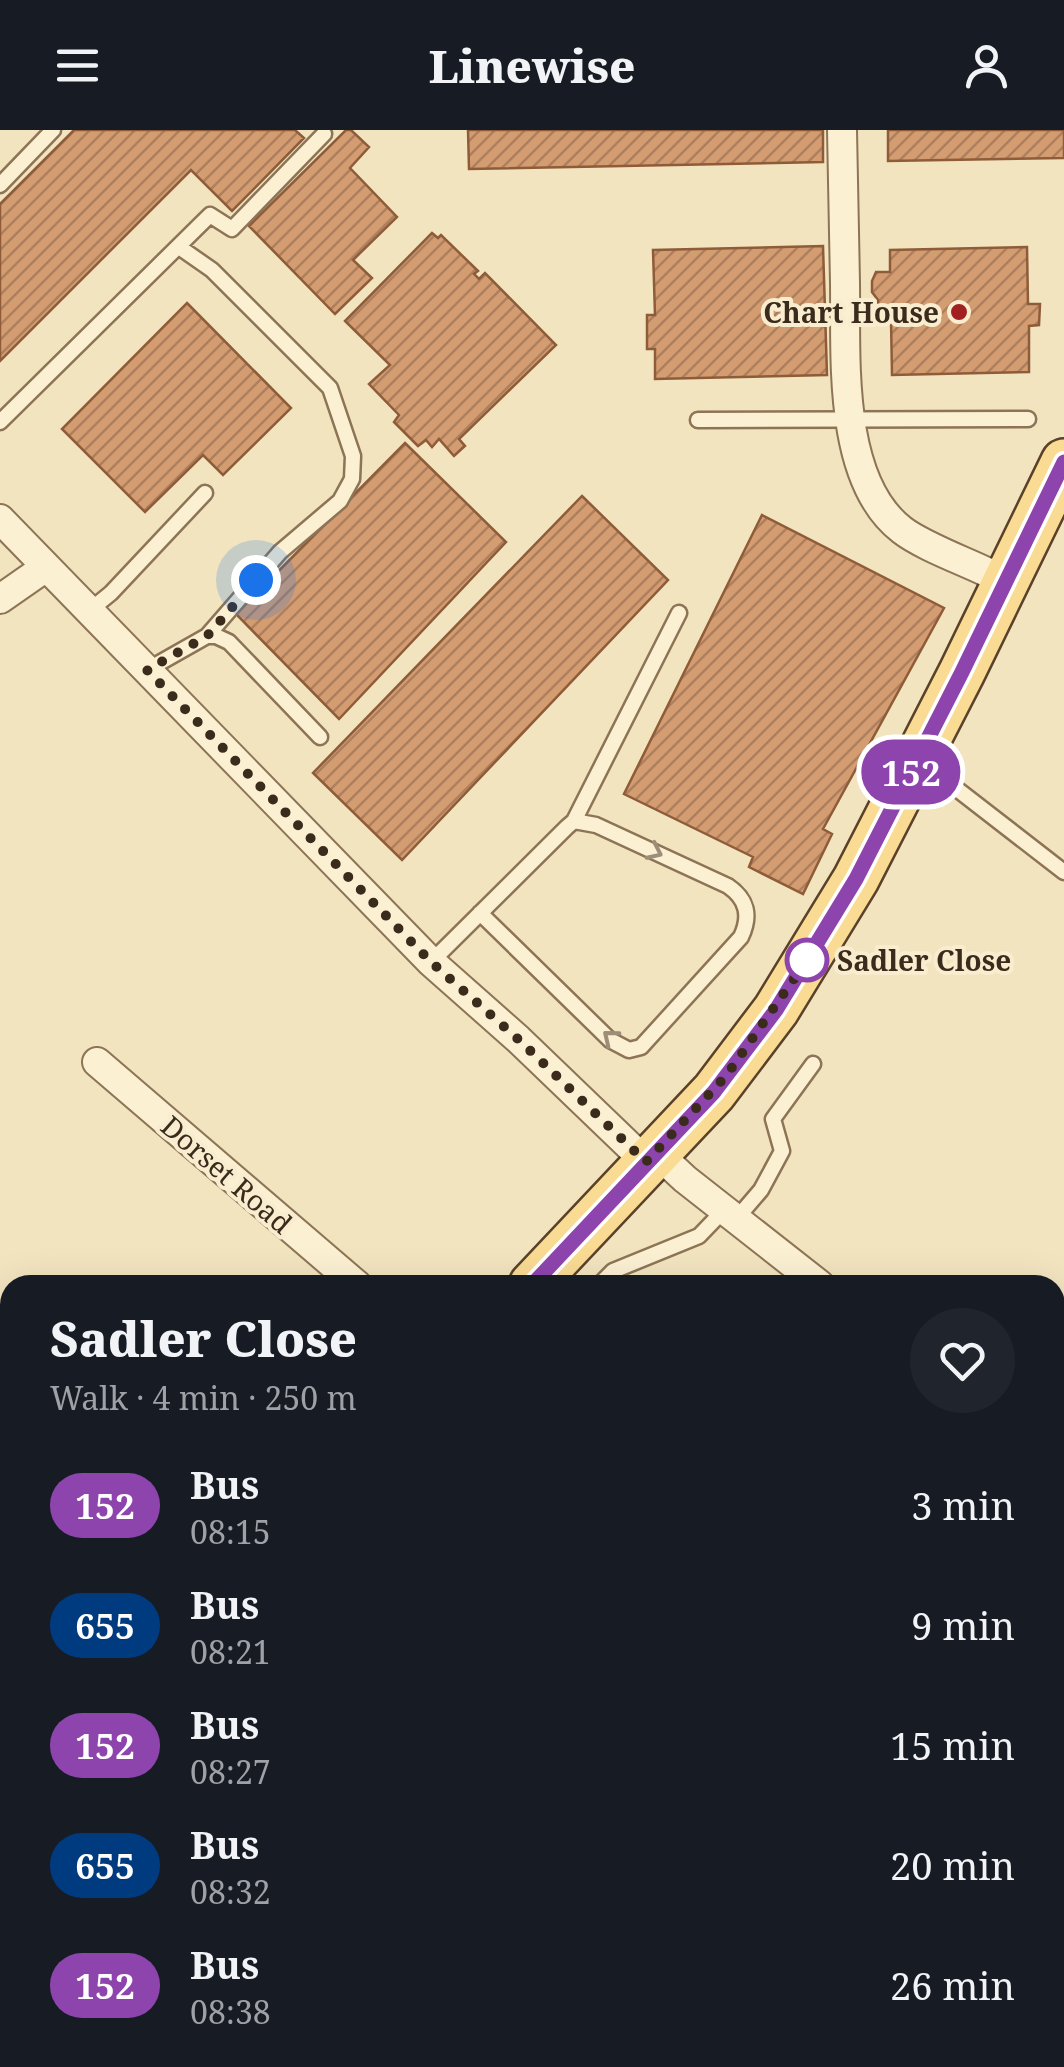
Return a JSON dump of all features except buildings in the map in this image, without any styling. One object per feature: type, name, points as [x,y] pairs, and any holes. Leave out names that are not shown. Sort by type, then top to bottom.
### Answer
[{"type":"main road","points":[[541,1275],[714,1092],[776,1010],[856,879],[1064,462]]},
{"type":"street","points":[[842,130],[847,398],[864,471],[874,496],[903,531],[1005,581]]},
{"type":"street","points":[[0,519],[431,962],[651,1157],[807,1275]]},
{"type":"street","points":[[0,599],[46,567]]},
{"type":"street","name":"Dorset Road","points":[[97,1062],[344,1275]]},
{"type":"lane","points":[[0,185],[54,130]]},
{"type":"lane","points":[[0,422],[210,215],[232,228],[324,134]]},
{"type":"lane","points":[[147,670],[207,636],[280,552],[340,502],[352,479],[353,456],[330,388],[212,270],[180,247]]},
{"type":"lane","points":[[698,420],[1028,419]]},
{"type":"lane","points":[[89,611],[204,493]]},
{"type":"lane","points":[[431,962],[570,824],[679,613]]},
{"type":"lane","points":[[207,636],[229,642],[320,737]]},
{"type":"lane","points":[[918,759],[1064,872]]},
{"type":"lane","points":[[480,913],[610,1040],[630,1050],[641,1047],[741,937],[748,922],[746,906],[739,893],[728,886],[596,825],[570,824]]},
{"type":"lane","points":[[608,1275],[699,1236],[761,1190],[782,1152],[774,1120],[814,1064]]},
{"type":"bus line","name":"152","points":[[542,1275],[714,1092],[776,1010],[856,879],[1064,462]]},
{"type":"place","name":"Chart House","points":[[959,312]]},
{"type":"place","name":"Sadler Close","points":[[807,960]]},
{"type":"route","points":[[256,580],[207,636],[147,670],[431,962],[646,1162],[714,1092],[776,1010],[810,956],[807,960]]}]
